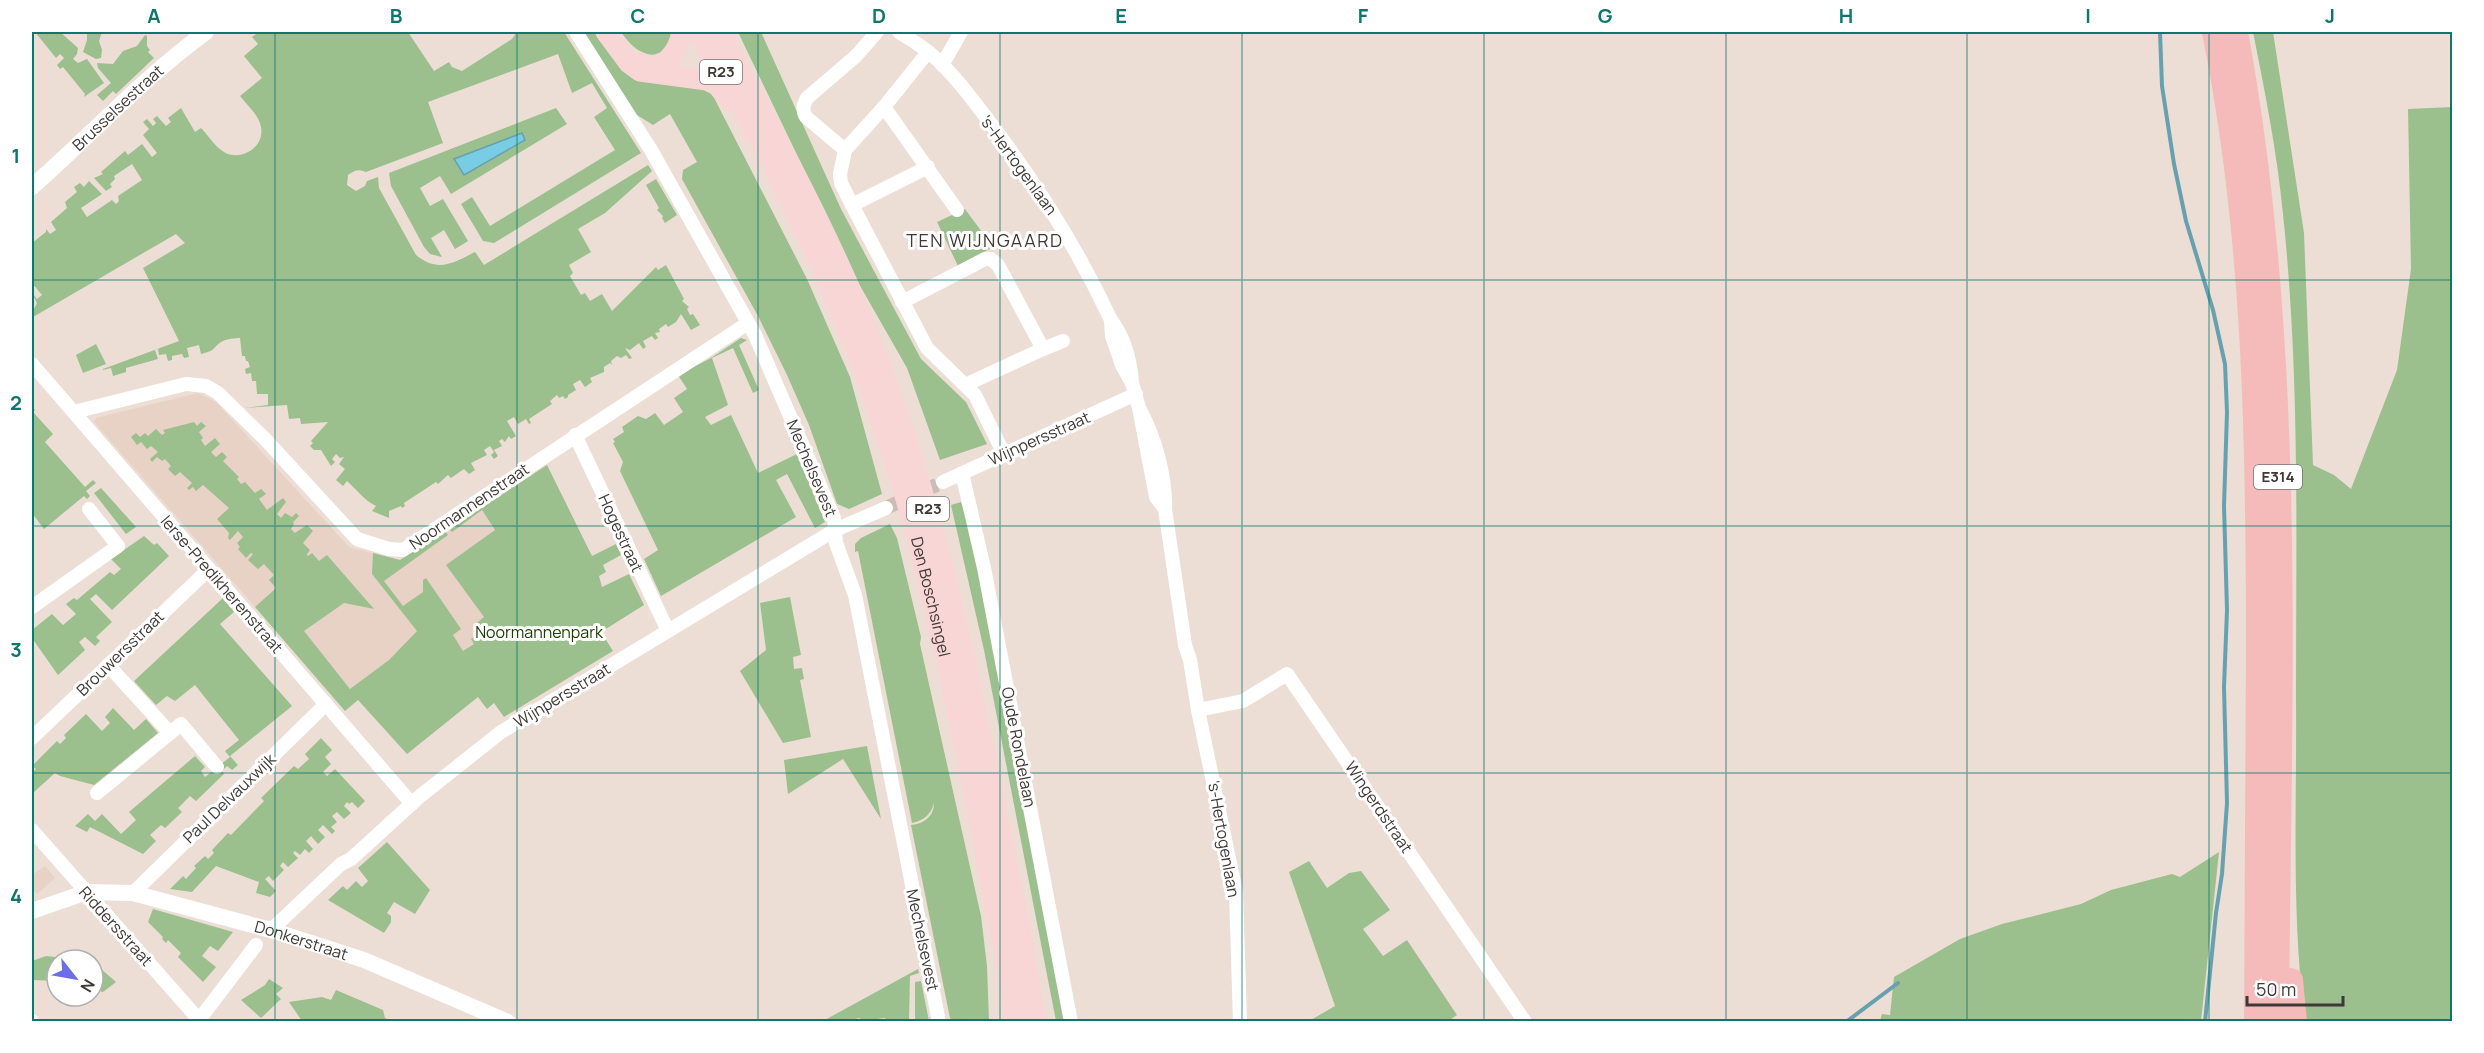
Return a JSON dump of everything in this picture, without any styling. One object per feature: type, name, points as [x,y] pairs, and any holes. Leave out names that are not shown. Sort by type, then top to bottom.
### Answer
[{"type":"highway","name":"E314","points":[[2214,32],[2228,101],[2247,270],[2253,361],[2258,523],[2256,1022]]},
{"type":"highway","name":"E314","points":[[2236,32],[2259,176],[2269,274],[2274,359],[2279,526],[2277,1022]]},
{"type":"highway","points":[[2243,1022],[2246,932],[2257,907]]},
{"type":"highway","points":[[2278,926],[2289,957],[2295,1022]]},
{"type":"main road","points":[[606,32],[634,68],[647,74],[694,78],[713,83],[744,112]]},
{"type":"main road","points":[[626,57],[649,65],[667,61],[678,47],[682,32]]},
{"type":"main road","name":"Den Boschsingel","points":[[698,32],[782,184],[831,291],[864,372],[912,522],[951,680],[1011,988],[1031,1021]]},
{"type":"main road","name":"Den Boschsingel","points":[[720,32],[796,175],[838,264],[881,365],[916,467],[968,671],[1031,1021]]},
{"type":"main road","points":[[1004,1022],[1004,1005],[1011,988]]},
{"type":"street","name":"Brusselsestraat","points":[[32,187],[157,72],[206,32]]},
{"type":"street","name":"Mechelsevest","points":[[576,32],[651,150],[748,323],[834,518],[836,543],[855,595],[939,1022]]},
{"type":"street","points":[[845,150],[806,117],[803,111],[804,104],[807,98],[856,56],[877,32]]},
{"type":"street","name":"'s-Hertogenlaan","points":[[899,32],[934,57],[991,124],[1049,204],[1081,259],[1111,320],[1121,333],[1130,362],[1156,497],[1165,510],[1185,645],[1190,660],[1198,710],[1236,892],[1240,1022]]},
{"type":"street","points":[[960,32],[884,107],[845,150],[840,174],[841,183],[927,348],[975,395],[1004,454]]},
{"type":"street","points":[[884,107],[957,210]]},
{"type":"street","points":[[852,205],[928,168]]},
{"type":"street","points":[[902,302],[982,260],[991,259],[1000,267],[1043,349]]},
{"type":"street","name":"Noormannenstraat","points":[[74,412],[186,384],[206,386],[218,393],[266,440],[357,539],[389,549],[404,549],[748,323]]},
{"type":"street","points":[[964,385],[1063,340]]},
{"type":"street","name":"Ierse-Predikherenstraat","points":[[32,364],[412,804]]},
{"type":"street","name":"Wijnpersstraat","points":[[942,482],[1004,454],[1134,387]]},
{"type":"street","name":"Hogestraat","points":[[575,435],[668,631]]},
{"type":"street","name":"Oude Rondelaan","points":[[962,472],[988,590],[1071,1022]]},
{"type":"street","name":"Wijnpersstraat","points":[[271,930],[341,864],[351,859],[412,804],[501,732],[835,530],[885,507]]},
{"type":"street","points":[[32,607],[118,546],[89,509]]},
{"type":"street","name":"Brouwersstraat","points":[[32,738],[209,569]]},
{"type":"street","points":[[108,665],[170,734]]},
{"type":"street","name":"Wingerdstraat","points":[[1198,710],[1243,701],[1287,674],[1525,1022]]},
{"type":"street","name":"Paul Delvauxwijk","points":[[133,893],[326,704]]},
{"type":"street","points":[[98,793],[181,724],[217,767]]},
{"type":"street","name":"Riddersstraat","points":[[32,830],[52,856],[87,892],[200,1021]]},
{"type":"street","points":[[32,911],[87,892]]},
{"type":"street","name":"Donkerstraat","points":[[87,892],[133,893],[271,930],[364,960],[508,1022]]},
{"type":"street","points":[[200,1021],[256,945]]},
{"type":"shaded area","points":[[198,393],[216,402],[349,547],[400,560],[481,508],[516,563],[484,617],[469,660],[417,631],[389,660],[350,689],[303,631],[344,603],[373,609],[327,555],[319,562],[311,554],[255,607],[94,422],[96,418]]},
{"type":"shaded area","points":[[45,866],[55,878],[37,894],[32,889],[32,875]]},
{"type":"green space","points":[[35,32],[60,32],[78,48],[73,59],[78,63],[87,59],[104,83],[84,97],[85,94],[63,67],[60,69],[57,65],[64,58],[60,54],[56,58]]},
{"type":"green space","points":[[87,32],[102,32],[99,41],[102,50],[101,58],[96,59],[83,52]]},
{"type":"green space","points":[[259,32],[408,32],[434,71],[449,62],[452,67],[462,71],[512,39],[517,32],[564,32],[641,153],[494,243],[483,241],[461,204],[472,197],[490,226],[615,150],[594,117],[607,108],[592,83],[572,93],[558,54],[428,102],[443,143],[366,172],[355,171],[348,175],[347,185],[356,191],[365,186],[367,181],[378,177],[379,188],[416,255],[424,260],[439,265],[452,263],[475,252],[484,265],[648,165],[652,171],[605,213],[578,229],[591,252],[569,265],[573,273],[570,276],[581,295],[585,293],[590,301],[602,294],[612,311],[656,267],[658,270],[666,265],[684,299],[682,301],[689,307],[687,309],[690,315],[693,314],[700,325],[691,330],[681,314],[676,322],[668,327],[666,324],[659,329],[660,332],[655,333],[658,338],[655,340],[652,336],[643,341],[646,347],[643,349],[639,343],[630,350],[625,348],[632,358],[629,359],[626,355],[621,358],[617,356],[611,361],[612,365],[610,363],[604,367],[604,372],[590,378],[592,382],[585,387],[580,380],[573,384],[576,390],[565,399],[557,395],[550,401],[552,404],[529,419],[531,423],[529,424],[526,419],[518,424],[514,417],[507,421],[516,436],[511,439],[509,436],[505,442],[502,439],[499,441],[502,446],[494,450],[498,456],[494,459],[491,455],[494,452],[490,446],[484,450],[487,455],[471,463],[475,470],[469,474],[464,469],[451,478],[448,475],[438,484],[436,482],[404,503],[405,506],[402,508],[401,506],[389,511],[389,518],[372,511],[376,506],[347,481],[343,486],[336,480],[345,469],[339,464],[344,457],[340,458],[336,454],[332,459],[335,462],[331,466],[321,450],[314,450],[310,446],[313,443],[311,441],[328,422],[301,424],[300,418],[289,419],[287,405],[245,408],[268,405],[268,394],[257,394],[256,381],[252,381],[251,373],[246,374],[245,369],[250,367],[245,356],[242,356],[240,338],[225,340],[213,350],[201,354],[199,345],[187,348],[189,357],[184,358],[182,354],[172,356],[172,360],[168,361],[166,354],[159,355],[158,349],[155,350],[158,359],[126,368],[126,372],[113,376],[111,368],[103,370],[103,369],[179,341],[143,268],[185,243],[176,234],[33,317],[32,313],[37,303],[32,293],[37,299],[42,295],[32,283],[32,243],[46,232],[46,229],[50,234],[56,230],[51,222],[67,208],[65,202],[77,192],[74,187],[80,183],[84,187],[89,181],[102,194],[81,208],[87,217],[112,200],[116,204],[119,201],[118,196],[142,180],[132,164],[114,176],[115,179],[110,184],[112,187],[106,191],[94,178],[103,174],[101,172],[125,151],[128,155],[142,144],[152,157],[157,153],[143,135],[149,129],[143,122],[147,119],[153,126],[156,123],[153,119],[157,116],[166,126],[171,122],[168,118],[181,108],[195,132],[201,128],[224,152],[231,155],[244,154],[256,146],[261,134],[260,123],[240,96],[262,78],[244,56],[258,44],[252,37]]},
{"type":"green space","points":[[583,32],[596,32],[619,66],[709,88],[807,279],[850,377],[882,494],[849,509],[837,504],[809,425],[787,375],[758,316],[682,179],[683,170],[697,162],[670,114],[653,125],[635,116]]},
{"type":"green space","points":[[621,32],[674,32],[662,58],[638,50]]},
{"type":"green space","points":[[738,32],[761,32],[841,209],[921,359],[966,402],[987,444],[940,460],[907,368],[859,284]]},
{"type":"green space","points":[[2253,32],[2273,32],[2304,233],[2313,465],[2334,475],[2351,489],[2397,370],[2411,269],[2408,109],[2452,107],[2452,1021],[2305,1021],[2296,900],[2296,516],[2292,334],[2280,191]]},
{"type":"green space","points":[[145,35],[150,50],[148,52],[154,58],[116,94],[113,91],[103,101],[97,95],[111,83],[98,68],[97,63],[113,64],[123,51],[137,46]]},
{"type":"green space","points":[[556,108],[567,124],[451,194],[440,176],[420,188],[430,206],[443,199],[468,241],[455,249],[444,230],[431,238],[442,257],[430,254],[391,186],[389,173]]},
{"type":"green space","points":[[656,179],[677,215],[665,223],[646,185]]},
{"type":"green space","points":[[965,209],[993,247],[958,266],[937,222]]},
{"type":"green space","points":[[741,338],[747,340],[739,345],[759,390],[753,393],[733,348],[712,358],[728,405],[705,417],[711,425],[731,415],[758,473],[797,454],[825,522],[815,528],[787,474],[776,480],[796,517],[661,596],[644,559],[658,550],[620,471],[623,462],[613,439],[624,432],[622,427],[638,416],[646,419],[655,413],[664,425],[683,412],[674,398],[687,389],[678,375],[711,358]]},
{"type":"green space","points":[[96,344],[106,364],[83,373],[76,355]]},
{"type":"green space","points":[[32,406],[35,410],[33,412],[53,434],[45,442],[85,487],[93,480],[96,483],[86,491],[90,496],[87,499],[84,496],[44,529],[32,513]]},
{"type":"green space","name":"Noormannenpark","points":[[194,422],[197,426],[201,422],[206,426],[199,432],[205,446],[215,438],[220,444],[211,452],[216,457],[222,452],[227,457],[223,461],[239,477],[237,479],[241,484],[245,482],[255,493],[261,489],[266,494],[259,499],[267,510],[283,498],[286,502],[277,514],[281,518],[285,513],[292,517],[296,513],[299,516],[293,522],[291,529],[295,533],[307,525],[313,531],[303,543],[310,550],[308,556],[312,553],[319,561],[327,555],[374,609],[344,603],[304,631],[350,689],[389,660],[417,631],[372,574],[373,553],[400,560],[445,531],[448,535],[384,581],[403,606],[423,592],[423,580],[426,578],[461,629],[453,635],[463,651],[474,644],[471,639],[478,634],[473,626],[484,617],[446,565],[495,530],[482,510],[452,532],[449,529],[547,465],[592,556],[616,544],[621,555],[603,565],[606,572],[599,576],[602,587],[629,574],[644,605],[601,632],[613,651],[504,717],[494,703],[487,709],[478,697],[407,754],[358,700],[345,711],[255,607],[276,588],[269,580],[274,575],[264,564],[258,569],[248,560],[253,554],[251,553],[246,558],[238,549],[240,547],[237,543],[243,537],[238,531],[230,540],[228,538],[229,533],[217,519],[229,508],[203,485],[196,491],[193,487],[189,490],[187,488],[192,483],[180,472],[175,476],[168,469],[171,466],[165,459],[162,461],[157,457],[152,462],[150,459],[158,452],[151,446],[147,449],[141,442],[137,445],[131,437],[136,433],[140,437],[145,433],[148,436],[156,429],[162,435],[165,433],[163,430]]},
{"type":"green space","points":[[101,488],[136,527],[126,534],[94,493]]},
{"type":"green space","points":[[961,502],[975,549],[1067,1021],[1056,1021],[984,650],[951,505]]},
{"type":"green space","points":[[890,524],[897,538],[921,637],[920,644],[981,916],[987,966],[989,1021],[953,1021],[950,1018],[911,825],[927,818],[934,808],[934,803],[927,816],[912,823],[858,551],[855,552],[855,544],[861,538]]},
{"type":"green space","points":[[144,536],[154,545],[157,543],[169,556],[112,610],[96,594],[90,599],[112,622],[96,637],[100,641],[95,646],[85,637],[79,642],[85,650],[58,675],[32,638],[32,630],[52,614],[63,625],[76,614],[66,604],[74,598],[77,600],[110,572],[114,575],[121,569],[111,559]]},
{"type":"green space","points":[[790,597],[801,655],[793,657],[794,669],[802,668],[804,679],[800,680],[811,737],[783,743],[740,671],[766,650],[760,603]]},
{"type":"green space","points":[[223,598],[234,612],[220,624],[292,706],[230,756],[238,765],[232,770],[227,766],[222,771],[224,774],[196,801],[190,796],[178,808],[182,812],[165,828],[161,825],[150,835],[156,841],[143,854],[90,827],[87,832],[75,826],[88,814],[95,821],[102,814],[121,834],[136,820],[129,812],[195,756],[205,767],[201,771],[205,777],[230,757],[225,751],[239,740],[195,685],[175,701],[167,696],[156,705],[134,681]]},
{"type":"green space","points":[[113,708],[134,730],[146,719],[158,733],[94,785],[55,773],[34,792],[32,773],[36,769],[32,766],[57,741],[60,744],[66,738],[64,735],[86,714],[102,731],[110,723],[105,717]]},
{"type":"green space","points":[[321,738],[332,750],[325,757],[331,764],[323,772],[327,776],[335,769],[365,801],[358,808],[352,802],[349,804],[347,802],[344,806],[351,813],[344,819],[337,812],[332,816],[337,822],[331,827],[335,831],[332,834],[323,825],[318,830],[325,837],[318,844],[311,836],[306,841],[313,849],[309,853],[305,849],[300,855],[295,851],[293,853],[298,858],[288,867],[283,862],[280,866],[284,870],[273,881],[269,876],[265,879],[276,891],[270,897],[256,893],[259,882],[216,866],[192,892],[170,889],[183,876],[186,879],[196,868],[194,866],[205,856],[208,859],[214,853],[212,850],[228,833],[231,835],[264,801],[261,798],[294,766],[298,769],[309,759],[305,754]]},
{"type":"green space","points":[[867,746],[881,819],[843,759],[788,794],[784,760]]},
{"type":"green space","points":[[387,842],[430,890],[415,914],[394,902],[387,913],[391,916],[391,922],[384,933],[328,900],[343,886],[347,890],[356,881],[362,887],[368,881],[358,868]]},
{"type":"green space","points":[[2219,852],[2201,1021],[1880,1021],[1882,1014],[1890,1015],[1894,977],[1960,939],[2002,924],[2081,904],[2111,890],[2172,874],[2180,877]]},
{"type":"green space","points":[[1309,861],[1327,888],[1349,873],[1361,871],[1390,910],[1363,929],[1383,956],[1407,940],[1457,1015],[1447,1022],[1309,1021],[1335,1006],[1289,872]]},
{"type":"green space","points":[[153,909],[233,932],[218,951],[210,946],[202,956],[216,967],[203,982],[178,957],[181,953],[168,940],[166,943],[148,922]]},
{"type":"green space","points":[[45,956],[45,981],[32,980],[32,961]]},
{"type":"green space","points":[[918,969],[919,973],[910,976],[909,1021],[886,1021],[885,1018],[860,1021],[860,1018],[823,1021]]},
{"type":"green space","points":[[105,972],[116,982],[105,990]]},
{"type":"green space","points":[[269,979],[283,988],[276,994],[281,999],[261,1018],[241,1000],[265,985]]},
{"type":"green space","points":[[921,981],[929,1021],[915,1021],[915,982]]},
{"type":"green space","points":[[336,990],[383,1010],[385,1018],[393,1021],[302,1021],[289,1002],[322,997],[331,1000]]},
{"type":"water","points":[[522,133],[525,140],[464,175],[454,159]]},
{"type":"waterway","points":[[2160,32],[2162,86],[2174,164],[2186,221],[2213,310],[2225,364],[2227,412],[2224,506],[2227,610],[2224,687],[2227,803],[2222,874],[2205,1022]]},
{"type":"waterway","points":[[1846,1022],[1898,983]]},
{"type":"tunnel","points":[[886,508],[943,482]]},
{"type":"district","name":"TEN WIJNGAARD","points":[[985,241]]}]
